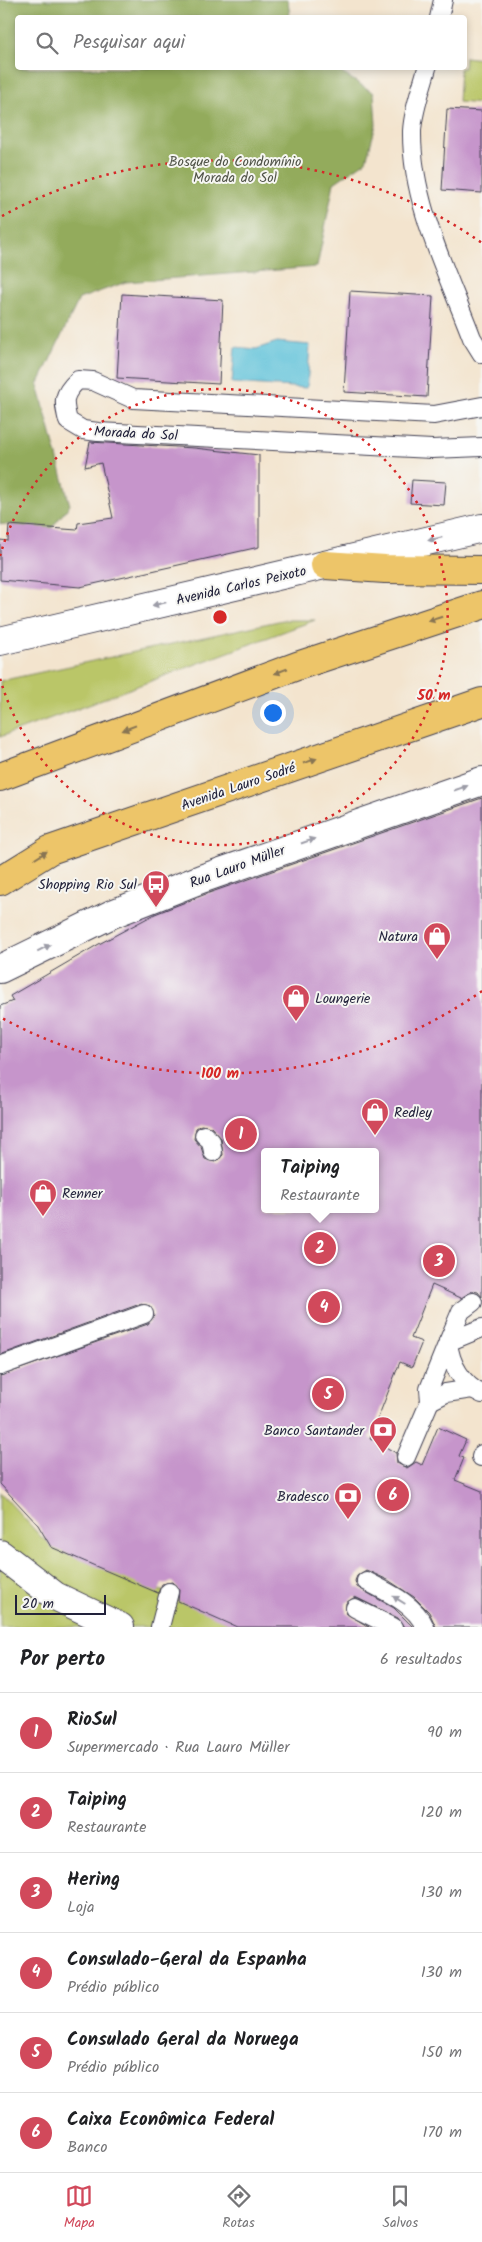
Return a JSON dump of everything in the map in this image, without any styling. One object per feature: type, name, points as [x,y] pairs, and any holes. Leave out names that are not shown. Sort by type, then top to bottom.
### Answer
[{"type":"highway","points":[[325,565],[385,569],[482,570]]},
{"type":"highway","points":[[0,777],[296,666],[482,606]]},
{"type":"highway","name":"Avenida Lauro Sodré","points":[[0,881],[50,850],[482,702]]},
{"type":"street","name":"Avenida Carlos Peixoto","points":[[0,641],[482,528]]},
{"type":"street","name":"Rua Lauro Müller","points":[[0,969],[112,914],[201,879],[482,781]]},
{"type":"street","points":[[0,1554],[55,1596],[95,1617],[120,1627]]},
{"type":"lane","points":[[440,15],[443,0]]},
{"type":"lane","points":[[427,70],[412,129],[414,168],[422,205],[472,338],[482,354]]},
{"type":"lane","name":"Morada do Sol","points":[[482,406],[434,415],[133,399],[115,393],[93,381],[78,380],[69,388],[63,401],[68,421],[83,430],[98,432],[432,449],[482,448]]},
{"type":"lane","points":[[204,1135],[211,1141],[213,1152]]},
{"type":"lane","points":[[406,1457],[430,1401],[429,1389],[461,1311],[473,1302]]},
{"type":"lane","points":[[0,1366],[144,1314]]},
{"type":"lane","points":[[448,1342],[482,1328]]},
{"type":"lane","points":[[448,1342],[449,1355],[454,1367],[477,1391]]},
{"type":"lane","points":[[430,1401],[446,1393],[477,1391]]},
{"type":"lane","points":[[366,1581],[405,1604],[421,1618],[425,1627]]},
{"type":"lane","points":[[160,1627],[169,1592]]},
{"type":"lane","points":[[355,1608],[393,1627]]},
{"type":"green space","name":"Bosque do Condomínio Morada do Sol","points":[[0,0],[288,0],[290,15],[15,15],[15,70],[337,70],[374,93],[376,125],[366,161],[334,183],[317,267],[126,282],[79,299],[38,385],[70,505],[50,530],[0,524]]},
{"type":"green space","points":[[467,57],[482,59],[482,104],[458,102],[460,70],[467,70]]},
{"type":"green space","points":[[283,620],[315,620],[0,737],[0,681]]},
{"type":"green space","points":[[0,1492],[43,1539],[154,1588],[209,1609],[246,1627],[0,1627]]},
{"type":"water","points":[[277,342],[310,345],[307,388],[232,383],[235,347],[256,349]]},
{"type":"building","points":[[447,109],[482,111],[482,193],[442,190]]},
{"type":"building","points":[[350,291],[433,296],[427,397],[344,392]]},
{"type":"building","points":[[122,294],[223,300],[219,384],[117,378]]},
{"type":"building","points":[[90,442],[194,448],[259,455],[259,547],[80,587],[0,580],[0,540],[8,541],[9,525],[77,530],[78,523],[113,518],[101,463],[85,467]]},
{"type":"building","points":[[412,480],[446,482],[444,505],[410,503]]},
{"type":"building","points":[[482,798],[482,1297],[478,1292],[472,1291],[461,1298],[432,1285],[411,1338],[422,1342],[412,1367],[400,1362],[370,1438],[396,1453],[397,1463],[407,1468],[416,1462],[422,1465],[438,1427],[466,1440],[459,1456],[464,1458],[455,1480],[482,1491],[482,1627],[436,1627],[429,1612],[414,1597],[388,1580],[366,1570],[357,1576],[355,1581],[357,1587],[394,1608],[413,1627],[404,1627],[398,1618],[355,1597],[346,1603],[346,1613],[369,1627],[237,1627],[178,1601],[179,1590],[172,1582],[162,1584],[158,1593],[51,1547],[38,1525],[0,1484],[0,1376],[148,1324],[154,1315],[150,1306],[140,1304],[0,1355],[0,1006],[13,1001],[10,996],[155,914],[206,894]],"holes":[[[201,1125],[211,1127],[221,1138],[223,1155],[215,1162],[205,1159],[201,1147],[194,1139],[196,1128]]]},
{"type":"place","name":"Shopping Rio Sul","points":[[156,908]]},
{"type":"place","name":"Natura","points":[[437,960]]},
{"type":"place","name":"Loungerie","points":[[296,1022]]},
{"type":"place","name":"RioSul","points":[[241,1134]]},
{"type":"place","name":"Redley","points":[[375,1136]]},
{"type":"place","name":"Renner","points":[[43,1217]]},
{"type":"place","name":"Taiping","points":[[320,1248]]},
{"type":"place","name":"Hering","points":[[439,1261]]},
{"type":"place","name":"Consulado-Geral da Espanha","points":[[324,1307]]},
{"type":"place","name":"Consulado Geral da Noruega","points":[[328,1394]]},
{"type":"place","name":"Banco Santander","points":[[383,1454]]},
{"type":"place","name":"Caixa Econômica Federal","points":[[393,1495]]},
{"type":"place","name":"Bradesco","points":[[348,1520]]}]
